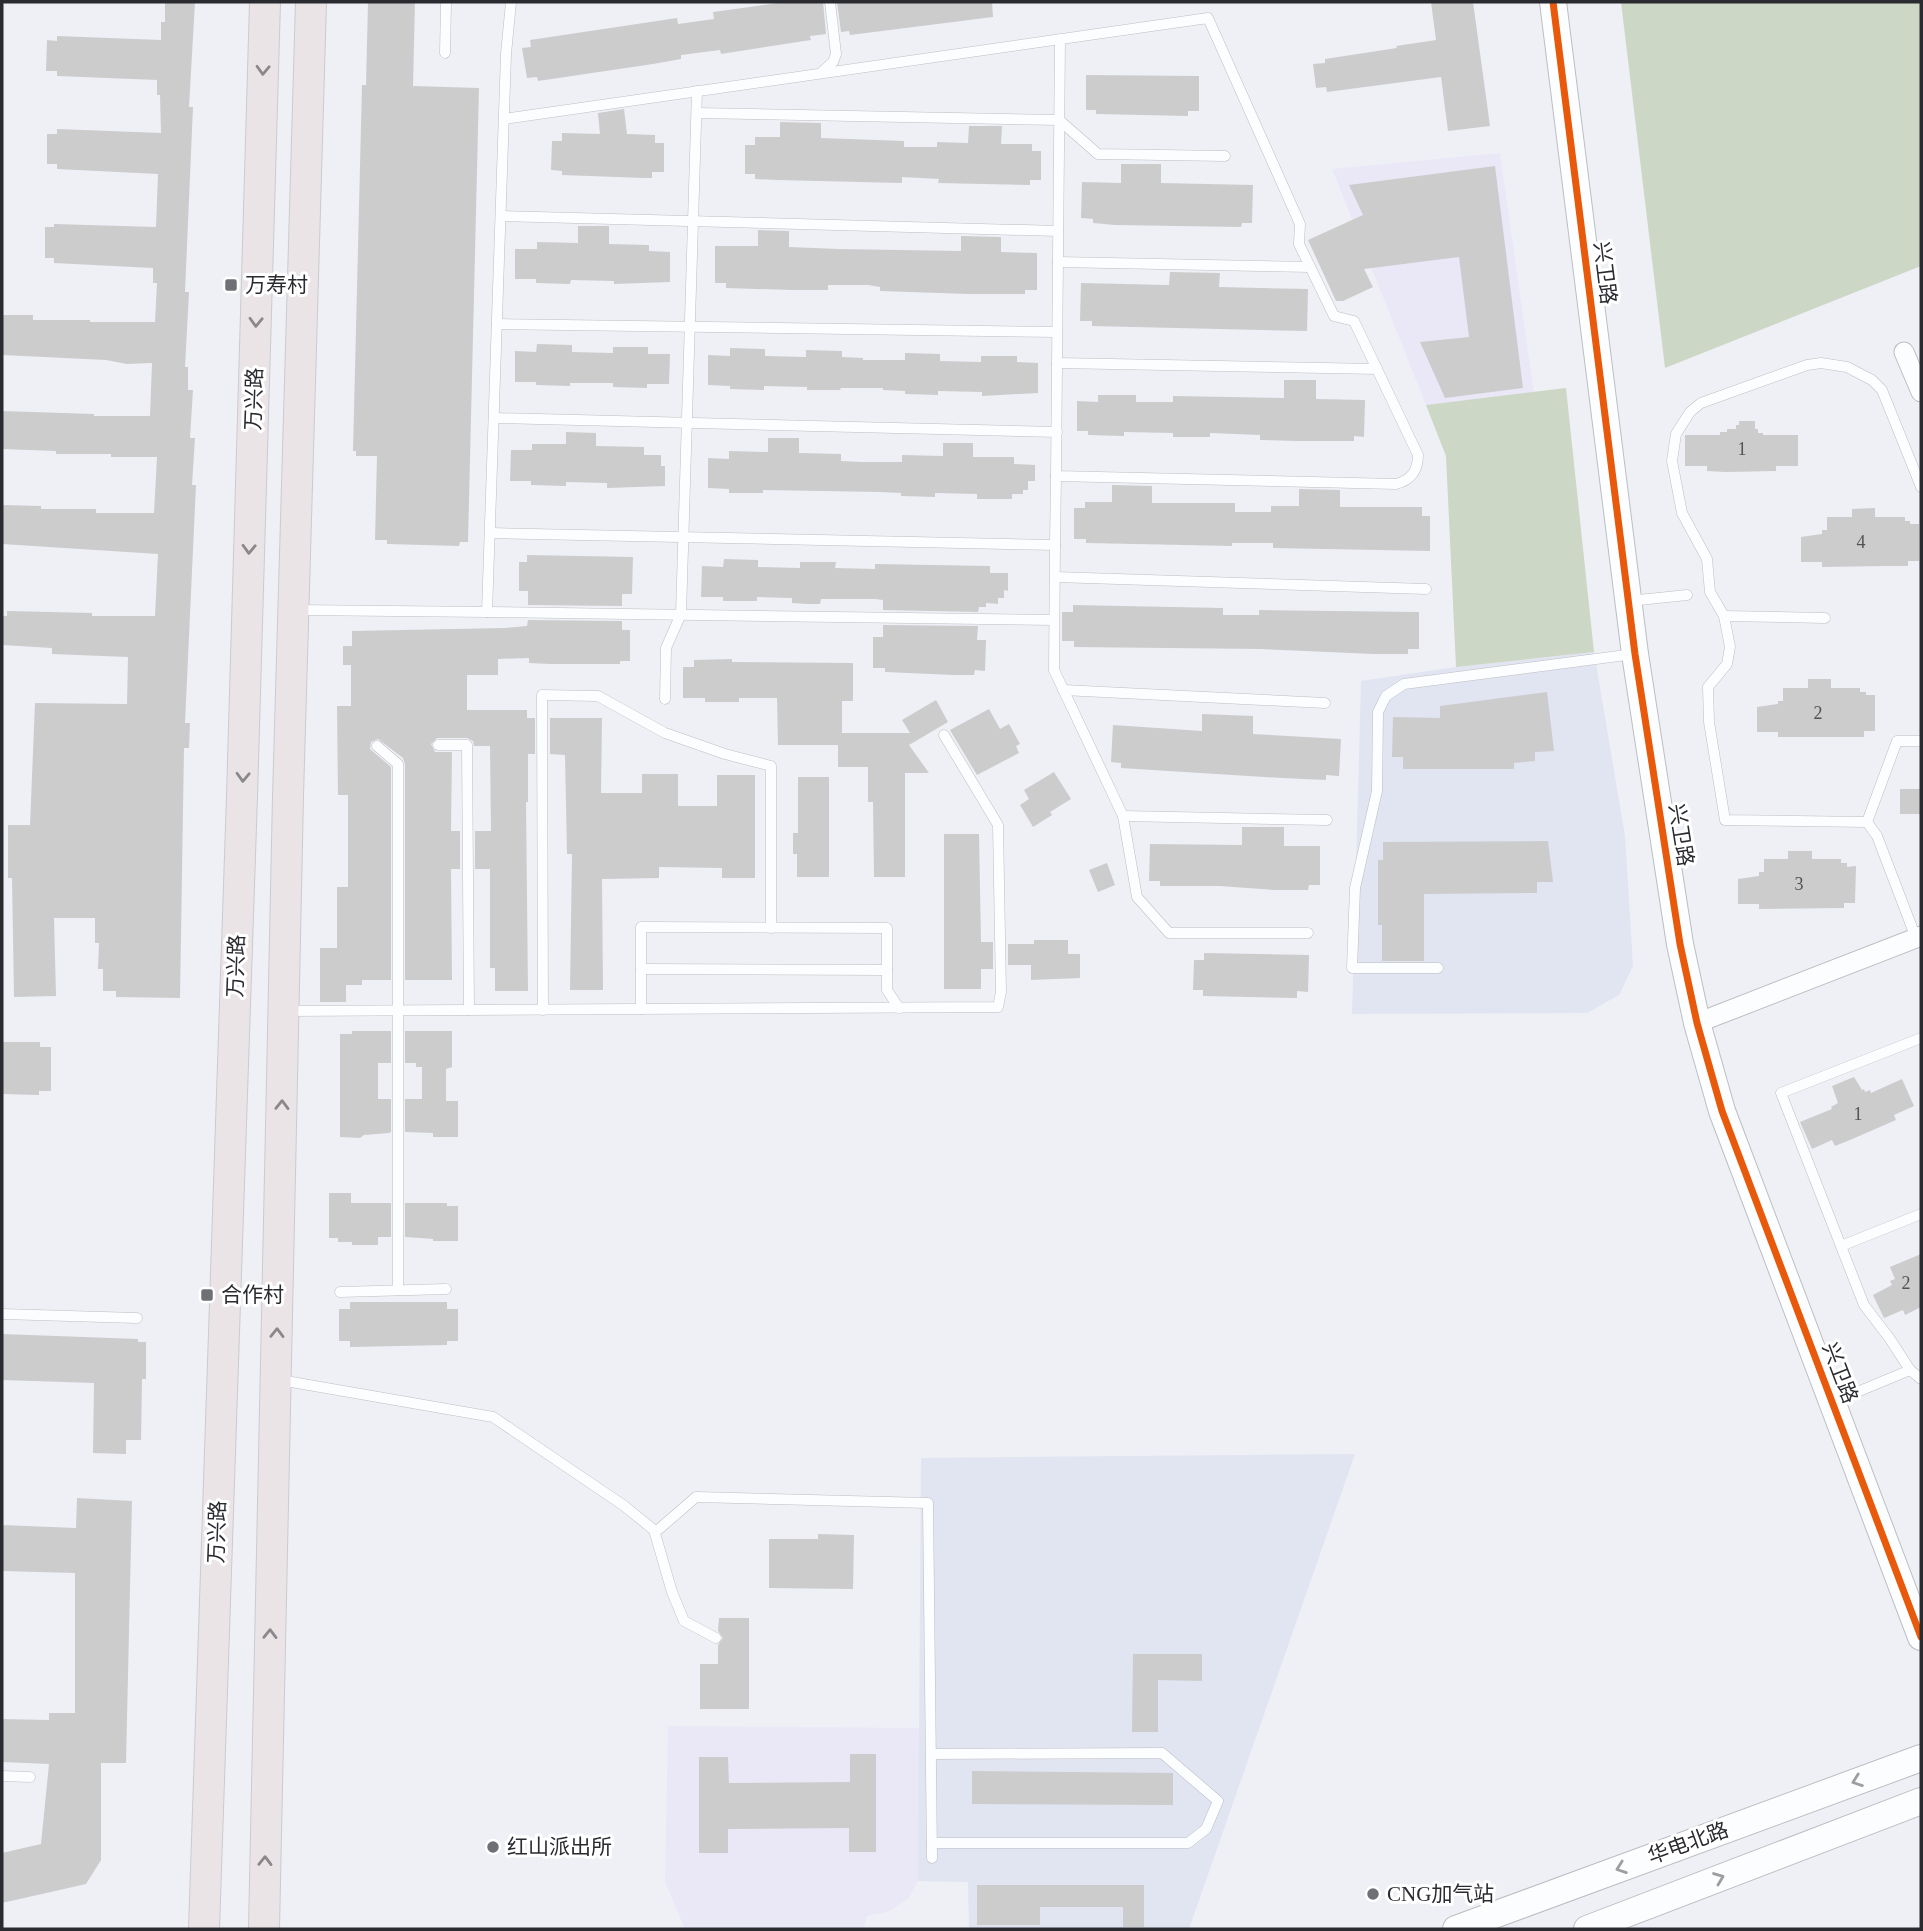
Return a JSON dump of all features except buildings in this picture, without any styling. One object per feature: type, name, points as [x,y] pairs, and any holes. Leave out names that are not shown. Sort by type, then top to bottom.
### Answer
[{"type":"main road","name":"万兴路","points":[[204,1929],[242,796],[265,2]]},
{"type":"main road","points":[[264,1929],[284,1011],[311,2]]},
{"type":"street","name":"兴卫路","points":[[1553,2],[1635,654],[1680,944],[1697,1023],[1722,1111],[1921,1637]]},
{"type":"street","points":[[1904,352],[1921,392]]},
{"type":"street","points":[[1697,1023],[1919,937]]},
{"type":"street","name":"华电北路","points":[[1455,1929],[1921,1758]]},
{"type":"street","name":"华电北路","points":[[1587,1929],[1921,1801]]},
{"type":"lane","points":[[445,53],[446,2]]},
{"type":"lane","points":[[487,612],[500,216],[511,2]]},
{"type":"lane","points":[[818,74],[827,69],[836,54],[830,2]]},
{"type":"lane","points":[[504,118],[1208,18],[1300,224],[1299,244],[1334,316],[1354,321],[1418,455],[1416,471],[1404,482],[1396,484],[1056,475]]},
{"type":"lane","points":[[1060,39],[1054,670],[1123,816],[1137,898],[1169,933],[1308,933]]},
{"type":"lane","points":[[664,699],[666,648],[681,614],[698,91]]},
{"type":"lane","points":[[697,113],[1059,120],[1098,154],[1225,156]]},
{"type":"lane","points":[[500,216],[1058,231]]},
{"type":"lane","points":[[1058,262],[1310,267]]},
{"type":"lane","points":[[497,324],[1058,332]]},
{"type":"lane","points":[[1057,363],[1377,369]]},
{"type":"lane","points":[[1867,822],[1725,820],[1709,722],[1708,687],[1727,664],[1730,647],[1724,616],[1705,593],[1707,559],[1682,513],[1672,461],[1676,434],[1682,422],[1701,403],[1807,365],[1821,363],[1847,367],[1872,380],[1882,390],[1921,487]]},
{"type":"lane","points":[[494,418],[1057,432]]},
{"type":"lane","points":[[490,533],[1055,545]]},
{"type":"lane","points":[[1055,578],[1426,589]]},
{"type":"lane","points":[[1628,601],[1688,595]]},
{"type":"lane","points":[[294,610],[1054,620]]},
{"type":"lane","points":[[1724,616],[1825,618]]},
{"type":"lane","points":[[1438,968],[1352,968],[1355,888],[1377,791],[1377,721],[1381,704],[1394,689],[1404,684],[1635,654]]},
{"type":"lane","points":[[1063,690],[1325,703]]},
{"type":"lane","points":[[543,1010],[542,695],[598,696],[665,733],[724,754],[771,766],[771,928]]},
{"type":"lane","points":[[284,1011],[998,1007],[1001,992],[998,825],[944,735]]},
{"type":"lane","points":[[1867,822],[1897,741],[1921,741]]},
{"type":"lane","points":[[438,745],[467,745],[469,1010]]},
{"type":"lane","points":[[377,746],[398,764],[398,1290]]},
{"type":"lane","points":[[1123,816],[1327,820]]},
{"type":"lane","points":[[1867,822],[1877,836],[1919,937]]},
{"type":"lane","points":[[641,1009],[641,927],[887,928],[887,990],[900,1008]]},
{"type":"lane","points":[[641,969],[887,970]]},
{"type":"lane","points":[[1921,1038],[1781,1093],[1864,1305],[1910,1370],[1921,1379]]},
{"type":"lane","points":[[1841,1247],[1921,1214]]},
{"type":"lane","points":[[340,1292],[446,1289]]},
{"type":"lane","points":[[2,1314],[137,1318]]},
{"type":"lane","points":[[1832,1402],[1910,1370]]},
{"type":"lane","points":[[276,1380],[493,1418],[623,1505],[654,1530],[672,1592],[684,1621],[716,1638]]},
{"type":"lane","points":[[659,1529],[696,1497],[928,1503],[932,1858]]},
{"type":"lane","points":[[931,1754],[1162,1753],[1218,1801],[1206,1829],[1188,1843],[932,1843]]},
{"type":"lane","points":[[2,1776],[30,1777]]},
{"type":"shaded area","points":[[1500,153],[1534,393],[1426,405],[1332,169]]},
{"type":"shaded area","points":[[1594,652],[1625,836],[1633,966],[1619,995],[1587,1013],[1352,1014],[1361,681],[1456,667]]},
{"type":"shaded area","points":[[1355,1454],[1189,1929],[969,1929],[968,1882],[918,1881],[921,1458]]},
{"type":"shaded area","points":[[668,1726],[920,1728],[918,1881],[908,1899],[888,1912],[867,1916],[864,1929],[685,1929],[665,1882]]},
{"type":"green space","points":[[1621,2],[1921,2],[1921,266],[1665,368]]},
{"type":"green space","points":[[1566,388],[1594,652],[1456,667],[1446,456],[1426,405]]},
{"type":"cycle path","points":[[1553,2],[1635,654],[1680,944],[1697,1023],[1722,1111],[1921,1637]]},
{"type":"place","name":"万寿村","points":[[231,285]]},
{"type":"place","name":"合作村","points":[[207,1295]]},
{"type":"place","name":"红山派出所","points":[[493,1847]]},
{"type":"place","name":"CNG加气站","points":[[1373,1894]]}]
